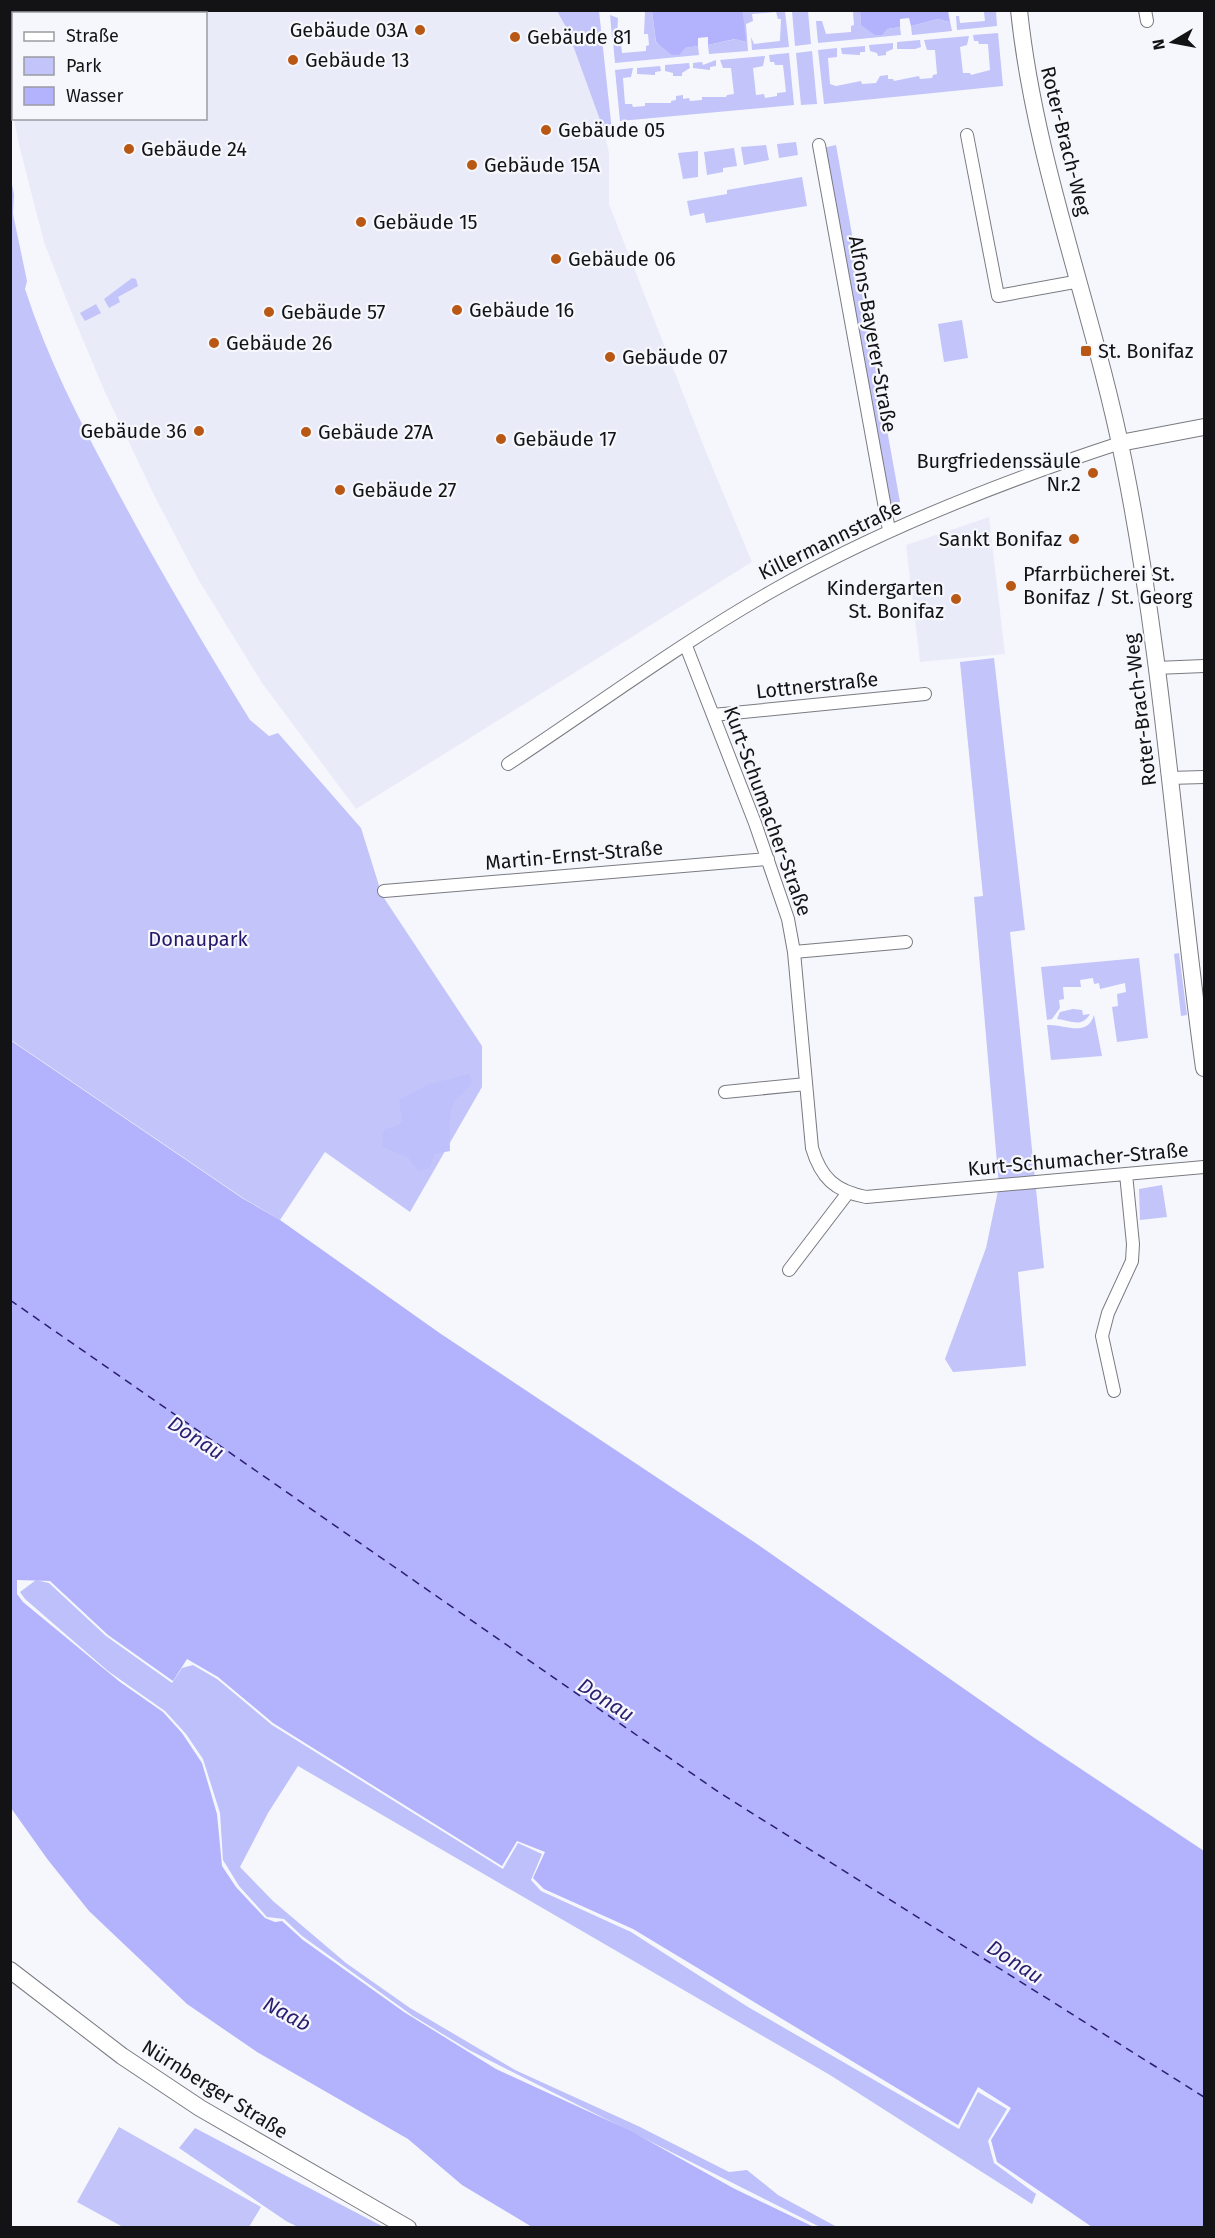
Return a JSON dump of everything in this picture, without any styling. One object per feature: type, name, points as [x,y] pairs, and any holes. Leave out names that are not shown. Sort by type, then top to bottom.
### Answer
[{"type":"street","name":"Roter-Brach-Weg","points":[[1019,10],[1032,105],[1080,281],[1120,443],[1136,524],[1201,1015],[1204,1068]]},
{"type":"street","points":[[967,135],[999,296],[1080,281]]},
{"type":"street","name":"Alfons-Bayerer-Straße","points":[[819,145],[889,530]]},
{"type":"street","name":"Killermannstraße","points":[[508,764],[774,590],[889,530],[1031,472],[1120,443],[1204,427]]},
{"type":"street","name":"Kurt-Schumacher-Straße","points":[[686,646],[768,859],[788,919],[794,952],[812,1148],[824,1177],[834,1187],[847,1194],[866,1197],[1204,1167]]},
{"type":"street","points":[[1156,668],[1204,666]]},
{"type":"street","name":"Lottnerstraße","points":[[713,715],[925,694]]},
{"type":"street","points":[[1169,778],[1204,777]]},
{"type":"street","name":"Martin-Ernst-Straße","points":[[384,891],[768,859]]},
{"type":"street","points":[[794,952],[906,942]]},
{"type":"street","points":[[724,1092],[806,1084]]},
{"type":"street","points":[[1114,1391],[1102,1336],[1108,1313],[1132,1261],[1133,1244],[1126,1174]]},
{"type":"street","points":[[789,1270],[847,1194]]},
{"type":"street","name":"Nürnberger Straße","points":[[10,1970],[122,2056],[200,2108],[408,2228]]},
{"type":"shaded area","points":[[10,11],[557,11],[567,29],[604,131],[609,153],[609,204],[704,447],[752,562],[356,809],[262,683],[198,579],[155,497],[104,390],[44,242],[14,120],[207,120],[207,12],[12,12],[12,112]]},
{"type":"shaded area","name":"Kindergarten St. Bonifaz","points":[[989,517],[1005,654],[920,662],[906,545]]},
{"type":"shaded area","points":[[469,1074],[472,1082],[456,1099],[451,1110],[450,1151],[434,1154],[430,1168],[418,1171],[408,1157],[383,1147],[382,1134],[385,1129],[397,1126],[402,1121],[399,1100],[429,1084]]},
{"type":"shaded area","points":[[36,1580],[49,1583],[106,1636],[172,1683],[182,1668],[193,1665],[217,1679],[272,1725],[503,1869],[518,1843],[542,1854],[531,1880],[541,1891],[631,1932],[748,2007],[959,2129],[978,2092],[1007,2109],[988,2141],[994,2163],[1036,2194],[1032,2204],[830,2075],[298,1766],[268,1813],[240,1867],[273,1901],[346,1963],[410,2008],[515,2070],[638,2126],[729,2172],[747,2170],[778,2195],[837,2227],[820,2227],[469,2050],[413,2016],[302,1936],[284,1919],[267,1917],[239,1886],[223,1860],[220,1813],[203,1759],[186,1734],[165,1711],[108,1671],[25,1599],[20,1592]]},
{"type":"shaded area","points":[[195,2128],[384,2227],[298,2227],[286,2221],[179,2148]]},
{"type":"green space","points":[[557,11],[599,11],[612,131],[604,131],[567,29]]},
{"type":"green space","points":[[645,11],[652,11],[656,43],[685,48],[698,46],[699,55],[615,63],[613,42],[621,44],[622,53],[646,51],[646,46],[649,45],[648,34],[644,34]]},
{"type":"green space","points":[[743,11],[785,11],[789,47],[752,50],[751,37],[754,44],[780,41],[781,19],[778,19],[776,12],[752,14],[753,21],[746,24],[748,51],[709,54],[708,45],[736,39],[745,42]]},
{"type":"green space","points":[[792,11],[808,11],[811,44],[795,46]]},
{"type":"green space","points":[[850,11],[860,11],[861,25],[887,29],[900,27],[901,35],[818,43],[816,21],[822,21],[826,34],[851,32],[851,26],[854,25],[853,12]]},
{"type":"green space","points":[[948,11],[952,31],[912,35],[911,26],[938,19],[948,22]]},
{"type":"green space","points":[[996,11],[997,26],[957,30],[956,16],[959,16],[960,23],[985,21],[984,12]]},
{"type":"green space","points":[[610,15],[618,18],[617,36],[612,37]]},
{"type":"green space","points":[[998,33],[1003,86],[824,104],[818,50],[837,48],[837,57],[828,58],[830,84],[836,86],[861,81],[862,84],[876,83],[880,76],[888,75],[888,79],[894,81],[919,76],[920,79],[932,78],[937,74],[935,50],[927,50],[924,40],[969,36],[967,45],[960,47],[963,73],[971,75],[990,70],[988,44],[979,44],[978,41],[974,41],[973,35]]},
{"type":"green space","points":[[920,40],[921,47],[897,49],[897,42]]},
{"type":"green space","points":[[893,43],[893,49],[886,52],[886,55],[878,56],[877,53],[870,51],[869,45]]},
{"type":"green space","points":[[865,46],[865,52],[860,52],[860,55],[842,54],[841,48]]},
{"type":"green space","points":[[812,51],[817,104],[801,105],[796,53]]},
{"type":"green space","points":[[789,53],[794,105],[620,121],[615,70],[633,68],[631,77],[623,78],[625,104],[632,104],[633,107],[645,106],[645,103],[671,103],[676,100],[676,96],[683,95],[683,99],[689,98],[690,101],[702,100],[702,97],[726,97],[734,94],[731,68],[723,68],[720,60],[765,56],[763,66],[753,68],[756,95],[764,94],[765,98],[786,92],[783,65],[770,62],[769,55]]},
{"type":"green space","points":[[716,60],[716,66],[710,67],[710,70],[693,68],[693,63],[702,62],[703,65]]},
{"type":"green space","points":[[689,63],[690,68],[682,73],[682,76],[673,76],[673,73],[665,71],[665,65]]},
{"type":"green space","points":[[660,66],[661,71],[655,72],[655,75],[637,74],[637,68]]},
{"type":"green space","points":[[796,142],[798,155],[779,158],[777,144]]},
{"type":"green space","points":[[766,145],[769,160],[744,165],[741,147]]},
{"type":"green space","points":[[836,145],[900,502],[887,504],[823,148]]},
{"type":"green space","points":[[734,148],[737,166],[723,168],[723,172],[707,175],[704,152]]},
{"type":"green space","points":[[698,151],[698,177],[683,179],[678,153]]},
{"type":"green space","name":"Donaupark","points":[[10,175],[14,194],[13,214],[27,281],[25,289],[54,364],[76,412],[129,513],[250,720],[269,736],[278,733],[361,828],[382,895],[482,1046],[482,1087],[410,1212],[325,1152],[280,1220],[243,1198],[11,1040]]},
{"type":"green space","points":[[802,177],[807,206],[706,223],[704,213],[690,216],[687,201],[727,194],[727,190]]},
{"type":"green space","points":[[132,278],[136,279],[138,286],[118,297],[120,302],[109,308],[104,299]]},
{"type":"green space","points":[[96,304],[101,313],[85,321],[80,313]]},
{"type":"green space","points":[[962,320],[968,358],[944,362],[938,324]]},
{"type":"green space","points":[[994,658],[1025,930],[1010,932],[1044,1268],[1018,1272],[1026,1366],[953,1372],[945,1359],[986,1248],[999,1186],[974,897],[983,896],[960,662]]},
{"type":"green space","points":[[1179,953],[1187,1015],[1181,1016],[1174,954]]},
{"type":"green space","points":[[1139,958],[1148,1038],[1117,1042],[1112,1007],[1118,1006],[1117,994],[1126,992],[1125,983],[1100,989],[1099,983],[1094,984],[1093,978],[1080,980],[1081,987],[1063,987],[1064,999],[1059,1000],[1060,1008],[1052,1019],[1047,1020],[1041,967]]},
{"type":"green space","points":[[1073,1009],[1082,1010],[1083,1015],[1090,1014],[1087,1019],[1079,1022],[1057,1019],[1060,1012]]},
{"type":"green space","points":[[1094,1015],[1102,1056],[1051,1060],[1047,1025],[1081,1028],[1091,1022]]},
{"type":"green space","points":[[1162,1185],[1167,1217],[1140,1220],[1139,1189]]},
{"type":"green space","points":[[119,2127],[261,2207],[249,2227],[123,2227],[77,2202]]},
{"type":"water","points":[[652,11],[743,11],[746,42],[735,39],[708,45],[708,37],[698,38],[698,46],[685,48],[679,55],[672,55],[656,42]]},
{"type":"water","points":[[860,11],[948,11],[949,22],[938,19],[911,26],[909,18],[900,19],[900,27],[887,29],[882,35],[875,35],[861,25]]},
{"type":"water","points":[[10,1040],[242,1198],[280,1220],[441,1334],[757,1544],[1033,1737],[1204,1851],[1204,2227],[1092,2227],[997,2162],[991,2140],[1011,2108],[978,2087],[958,2125],[633,1929],[544,1889],[533,1878],[545,1852],[517,1841],[502,1866],[273,1723],[218,1677],[187,1659],[173,1681],[108,1635],[50,1581],[17,1580],[17,1594],[23,1602],[120,1682],[163,1712],[182,1733],[202,1763],[217,1814],[222,1866],[236,1887],[265,1918],[275,1922],[282,1921],[303,1940],[404,2012],[496,2069],[631,2131],[733,2188],[814,2227],[532,2227],[462,2185],[408,2139],[257,2052],[187,2004],[89,1911],[48,1860],[11,1808]]},
{"type":"ferry route","points":[[10,1300],[720,1793],[1204,2097]]},
{"type":"place","name":"Gebäude 03A","points":[[420,30]]},
{"type":"place","name":"Gebäude 81","points":[[515,37]]},
{"type":"place","name":"Gebäude 13","points":[[293,60]]},
{"type":"place","name":"Gebäude 05","points":[[546,130]]},
{"type":"place","name":"Gebäude 24","points":[[129,149]]},
{"type":"place","name":"Gebäude 15A","points":[[472,165]]},
{"type":"place","name":"Gebäude 15","points":[[361,222]]},
{"type":"place","name":"Gebäude 06","points":[[556,259]]},
{"type":"place","name":"Gebäude 16","points":[[457,310]]},
{"type":"place","name":"Gebäude 57","points":[[269,312]]},
{"type":"place","name":"Gebäude 26","points":[[214,343]]},
{"type":"place","name":"St. Bonifaz","points":[[1086,351]]},
{"type":"place","name":"Gebäude 07","points":[[610,357]]},
{"type":"place","name":"Gebäude 36","points":[[199,431]]},
{"type":"place","name":"Gebäude 27A","points":[[306,432]]},
{"type":"place","name":"Gebäude 17","points":[[501,439]]},
{"type":"place","name":"Burgfriedenssäule Nr.2","points":[[1093,473]]},
{"type":"place","name":"Gebäude 27","points":[[340,490]]},
{"type":"place","name":"Sankt Bonifaz","points":[[1074,539]]},
{"type":"place","name":"Pfarrbücherei St. Bonifaz / St. Georg","points":[[1011,586]]},
{"type":"place","name":"Kindergarten St. Bonifaz","points":[[956,599]]},
{"type":"water label","name":"Donau","points":[[196,1438]]},
{"type":"water label","name":"Donau","points":[[606,1700]]},
{"type":"water label","name":"Donau","points":[[1015,1962]]},
{"type":"water label","name":"Naab","points":[[287,2014]]}]
